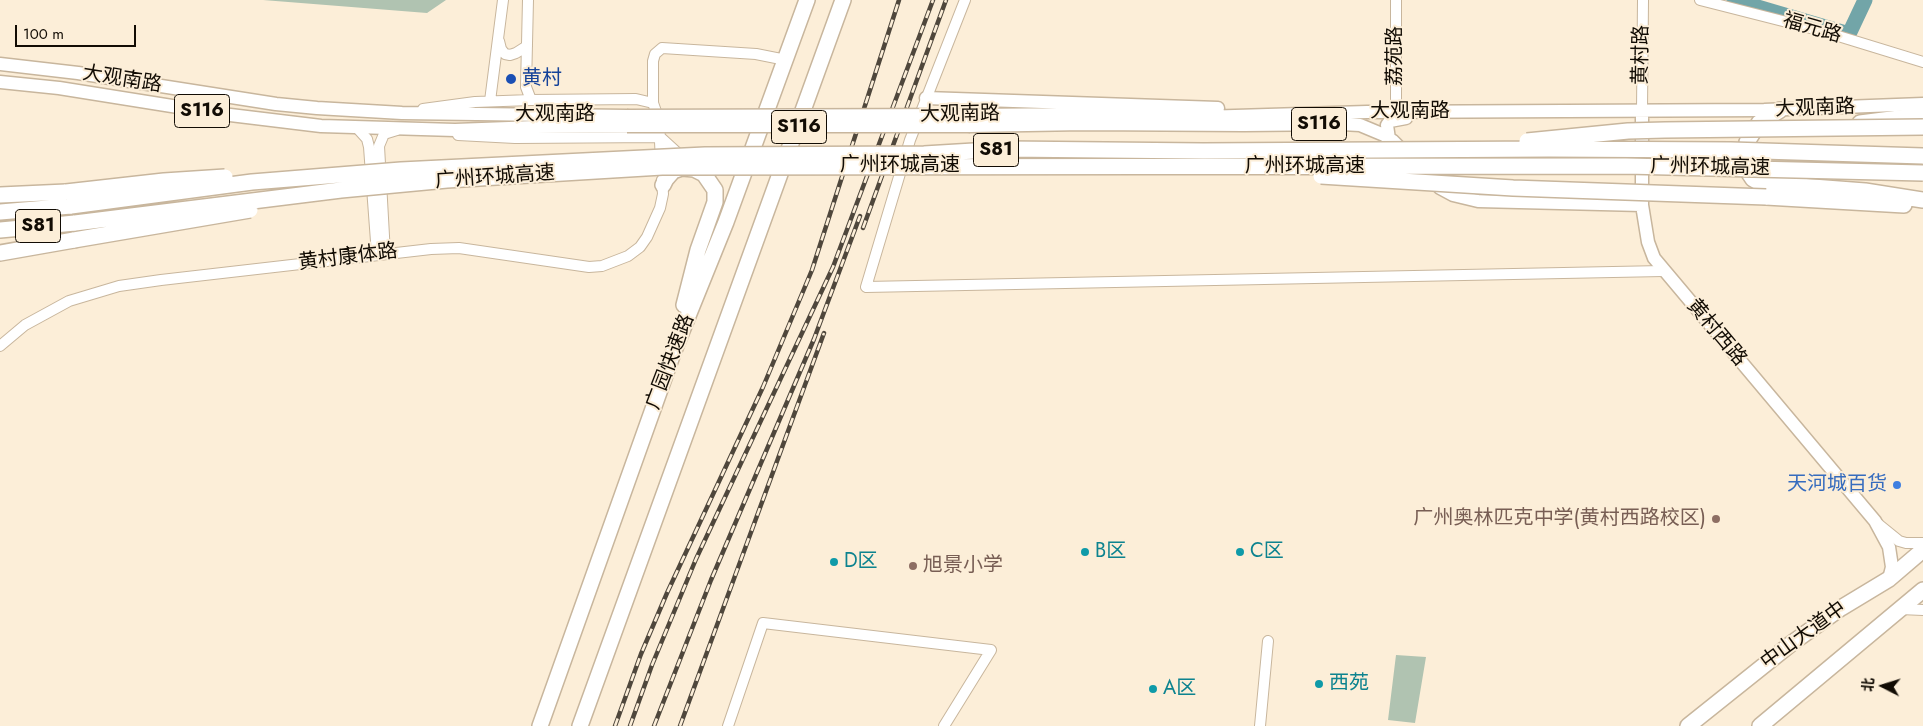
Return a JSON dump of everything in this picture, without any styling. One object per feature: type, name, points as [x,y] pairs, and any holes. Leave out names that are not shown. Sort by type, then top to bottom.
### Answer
[{"type":"highway","name":"广园快速路","points":[[543,720],[674,353],[726,222],[807,0]]},
{"type":"highway","name":"广园快速路","points":[[580,724],[843,0]]},
{"type":"highway","points":[[1780,110],[1759,123],[1748,142],[1747,163],[1749,173],[1753,179],[1760,183],[1865,191],[1923,200]]},
{"type":"highway","points":[[1828,128],[1923,115]]},
{"type":"highway","points":[[1428,151],[1628,131],[1923,127]]},
{"type":"highway","name":"广州环城高速","points":[[69,199],[164,180],[437,163],[705,155],[924,154],[1007,149],[1731,150],[1923,156]]},
{"type":"highway","name":"广州环城高速","points":[[0,230],[75,223],[284,196],[447,180],[690,168],[1646,167],[1923,173]]},
{"type":"highway","points":[[0,253],[247,211],[352,196],[628,170],[690,168]]},
{"type":"highway","points":[[663,186],[673,171],[690,168],[704,174],[710,180],[716,196],[698,250],[674,353]]},
{"type":"highway","points":[[1248,168],[1372,180],[1513,188],[1766,197],[1923,207]]},
{"type":"highway","points":[[0,195],[69,199]]},
{"type":"highway","name":"S81","points":[[0,212],[69,199]]},
{"type":"highway","name":"中山大道中","points":[[1688,726],[1804,634],[1889,579],[1923,550]]},
{"type":"highway","name":"中山大道中","points":[[1766,724],[1923,590]]},
{"type":"main road","name":"大观南路","points":[[0,64],[78,73],[276,104],[402,113],[837,127],[1086,114],[1202,117],[1396,112],[1780,110],[1923,104]]},
{"type":"main road","name":"大观南路","points":[[0,82],[96,94],[260,120],[321,126],[455,130],[627,121]]},
{"type":"main road","points":[[926,98],[1253,110],[1264,116]]},
{"type":"main road","name":"黄村西路","points":[[1642,111],[1642,206],[1648,242],[1654,258],[1875,521],[1889,547],[1892,558],[1889,579]]},
{"type":"main road","points":[[1389,139],[1387,125],[1395,119],[1451,116],[1470,112]]},
{"type":"main road","name":"大观南路","points":[[970,121],[1084,124],[1341,124],[1360,126],[1389,139],[1440,188],[1453,195],[1478,201],[1642,206]]},
{"type":"street","points":[[490,101],[503,0]]},
{"type":"street","points":[[528,0],[526,87],[531,100]]},
{"type":"street","points":[[964,0],[910,140],[866,287],[1663,271]]},
{"type":"street","name":"荔苑路","points":[[1396,0],[1396,112]]},
{"type":"street","name":"黄村路","points":[[1642,111],[1643,0]]},
{"type":"street","name":"福元路","points":[[1700,0],[1822,31],[1923,62]]},
{"type":"street","points":[[498,40],[501,49],[506,54],[516,53],[527,46]]},
{"type":"street","name":"黄村康体路","points":[[0,346],[25,325],[69,301],[119,286],[381,254],[459,248],[589,267],[602,266],[628,256],[640,247],[647,237],[660,208],[663,186],[659,120],[653,103],[653,61],[655,54],[662,48],[748,54],[786,60]]},
{"type":"street","points":[[402,113],[490,101],[636,100],[653,103]]},
{"type":"street","points":[[357,128],[367,139],[369,147],[381,254]]},
{"type":"street","points":[[381,254],[379,146],[384,134],[406,129],[445,134],[515,138],[660,137],[690,168]]},
{"type":"street","points":[[1875,521],[1899,541],[1923,543]]},
{"type":"street","points":[[1900,609],[1923,610]]},
{"type":"street","points":[[728,726],[763,623],[991,650],[944,726]]},
{"type":"street","points":[[1260,726],[1268,641]]},
{"type":"green space","points":[[263,0],[446,0],[427,13]]},
{"type":"green space","points":[[1396,655],[1426,657],[1415,723],[1388,720]]},
{"type":"waterway","points":[[1734,0],[1849,34],[1865,0]]},
{"type":"railway","points":[[615,726],[641,654],[667,593],[763,387],[812,270],[899,0]]},
{"type":"railway","points":[[630,726],[652,665],[696,559],[833,267],[933,0]]},
{"type":"railway","points":[[863,228],[946,0]]},
{"type":"railway","points":[[654,726],[711,580],[814,339],[860,216]]},
{"type":"railway","points":[[680,726],[824,333]]},
{"type":"place","name":"黄村","points":[[511,79]]},
{"type":"place","name":"天河城百货","points":[[1897,485]]},
{"type":"place","name":"广州奥林匹克中学(黄村西路校区)","points":[[1716,519]]},
{"type":"place","name":"B区","points":[[1085,552]]},
{"type":"place","name":"C区","points":[[1240,552]]},
{"type":"place","name":"D区","points":[[834,562]]},
{"type":"place","name":"旭景小学","points":[[913,566]]},
{"type":"place","name":"西苑","points":[[1319,684]]},
{"type":"place","name":"A区","points":[[1153,689]]}]
